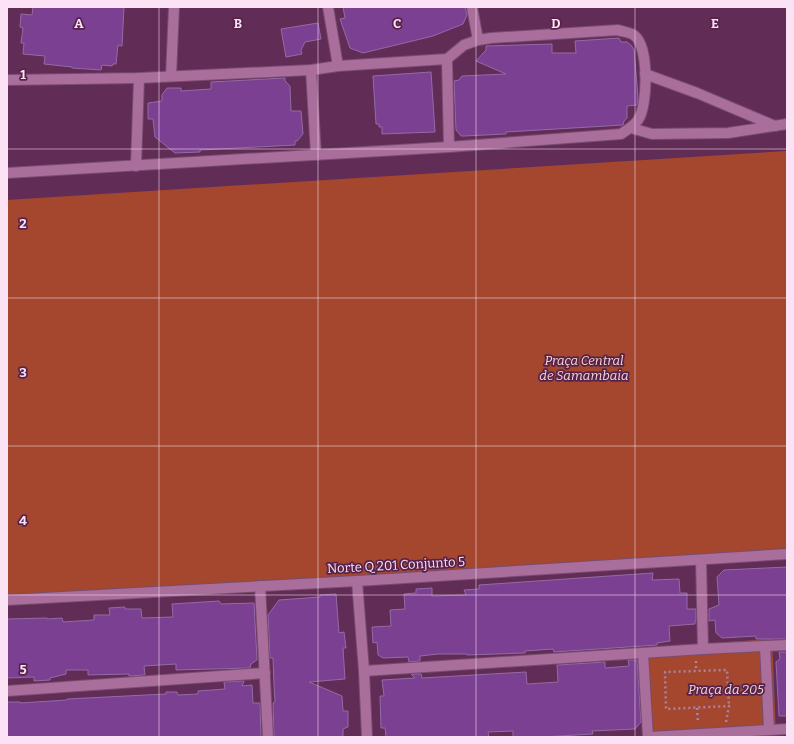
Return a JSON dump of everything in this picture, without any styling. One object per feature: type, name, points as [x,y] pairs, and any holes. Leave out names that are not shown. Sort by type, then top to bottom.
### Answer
[{"type":"street","points":[[171,76],[174,7]]},
{"type":"street","points":[[328,7],[338,66]]},
{"type":"street","points":[[472,7],[478,40]]},
{"type":"street","points":[[7,80],[139,78],[311,70],[338,66],[447,58],[464,45],[478,40],[504,36],[618,30],[634,35],[639,40],[643,49],[645,74],[645,97],[639,120],[631,128],[621,134],[449,147],[7,173]]},
{"type":"street","points":[[447,58],[449,147]]},
{"type":"street","points":[[311,70],[316,155]]},
{"type":"street","points":[[645,74],[697,93],[776,126]]},
{"type":"street","points":[[136,166],[139,78]]},
{"type":"street","points":[[631,128],[652,134],[728,133],[787,124]]},
{"type":"street","name":"Norte Q 201 Conjunto 5","points":[[7,600],[357,581],[787,554]]},
{"type":"street","points":[[701,560],[703,649]]},
{"type":"street","points":[[357,581],[367,737]]},
{"type":"street","points":[[260,586],[268,737]]},
{"type":"street","points":[[364,672],[703,649],[787,645]]},
{"type":"street","points":[[765,646],[769,729]]},
{"type":"street","points":[[643,653],[649,737],[710,735],[787,728]]},
{"type":"street","points":[[7,691],[265,673]]},
{"type":"path","points":[[726,723],[729,706],[727,670],[665,672],[666,709],[729,706]]},
{"type":"path","points":[[697,708],[698,725]]},
{"type":"green space","name":"Praça Central de Samambaia","points":[[787,151],[787,559],[7,603],[7,200]]},
{"type":"green space","name":"Praça da 205","points":[[772,639],[776,734],[741,737],[643,737],[639,648]]},
{"type":"building","points":[[33,7],[124,7],[122,46],[118,45],[116,64],[113,64],[112,66],[102,65],[101,70],[72,68],[44,64],[45,56],[23,54],[24,43],[21,43],[23,28],[20,27],[21,14],[32,15]]},
{"type":"building","points":[[343,7],[465,7],[467,15],[463,24],[433,36],[363,53],[350,48],[340,19],[345,18]]},
{"type":"building","points":[[318,23],[321,39],[305,42],[301,50],[302,54],[286,57],[281,29]]},
{"type":"building","points":[[619,38],[621,42],[627,42],[631,45],[634,50],[638,97],[637,105],[627,106],[627,118],[623,125],[464,136],[461,136],[456,130],[454,81],[459,80],[462,76],[506,74],[476,61],[486,50],[486,46],[552,44],[552,53],[576,53],[575,41]]},
{"type":"building","points":[[431,72],[435,132],[382,134],[382,127],[379,127],[379,124],[376,124],[373,76]]},
{"type":"building","points":[[285,78],[285,81],[290,86],[291,111],[301,111],[303,134],[297,141],[295,141],[295,145],[200,150],[200,152],[175,153],[155,137],[153,119],[148,119],[148,103],[162,101],[162,95],[167,88],[181,88],[181,91],[211,89],[211,82]]},
{"type":"building","points":[[787,567],[787,639],[756,639],[756,636],[722,638],[716,633],[715,620],[709,621],[709,609],[719,605],[717,577],[724,570]]},
{"type":"building","points":[[653,573],[652,580],[679,579],[680,593],[687,593],[687,609],[696,609],[695,624],[669,626],[670,641],[657,643],[657,645],[554,652],[553,649],[525,651],[525,653],[467,655],[438,654],[420,656],[420,661],[409,662],[408,657],[383,658],[378,655],[377,642],[373,643],[372,627],[391,626],[390,610],[405,609],[404,594],[416,593],[416,589],[432,588],[432,596],[466,595],[464,590],[479,589],[479,585]]},
{"type":"building","points":[[336,594],[339,633],[344,632],[346,648],[343,648],[345,679],[309,682],[342,696],[343,711],[348,711],[348,727],[343,729],[343,737],[274,737],[273,703],[275,702],[273,658],[270,658],[268,615],[279,600],[320,597],[320,595]]},
{"type":"building","points":[[219,601],[221,604],[254,603],[257,660],[251,664],[250,668],[176,670],[176,664],[144,666],[145,675],[88,675],[88,670],[66,670],[66,674],[50,678],[50,680],[34,681],[34,677],[7,678],[7,619],[62,618],[63,622],[94,620],[94,615],[110,615],[109,608],[125,607],[125,609],[141,609],[142,618],[173,617],[172,604]]},
{"type":"building","points":[[779,652],[787,652],[787,716],[779,716],[776,662],[780,659]]},
{"type":"building","points":[[628,660],[637,660],[641,722],[635,729],[592,731],[593,734],[543,737],[513,737],[513,731],[488,732],[489,737],[386,737],[385,728],[381,728],[380,696],[384,696],[382,680],[415,678],[411,674],[421,674],[422,678],[526,672],[527,684],[558,682],[557,665],[605,662],[605,668],[629,666]]},
{"type":"building","points":[[244,681],[242,686],[252,685],[253,703],[260,703],[261,737],[7,737],[7,702],[20,703],[166,694],[166,692],[177,692],[178,695],[198,694],[198,691],[225,689],[224,682]]}]
